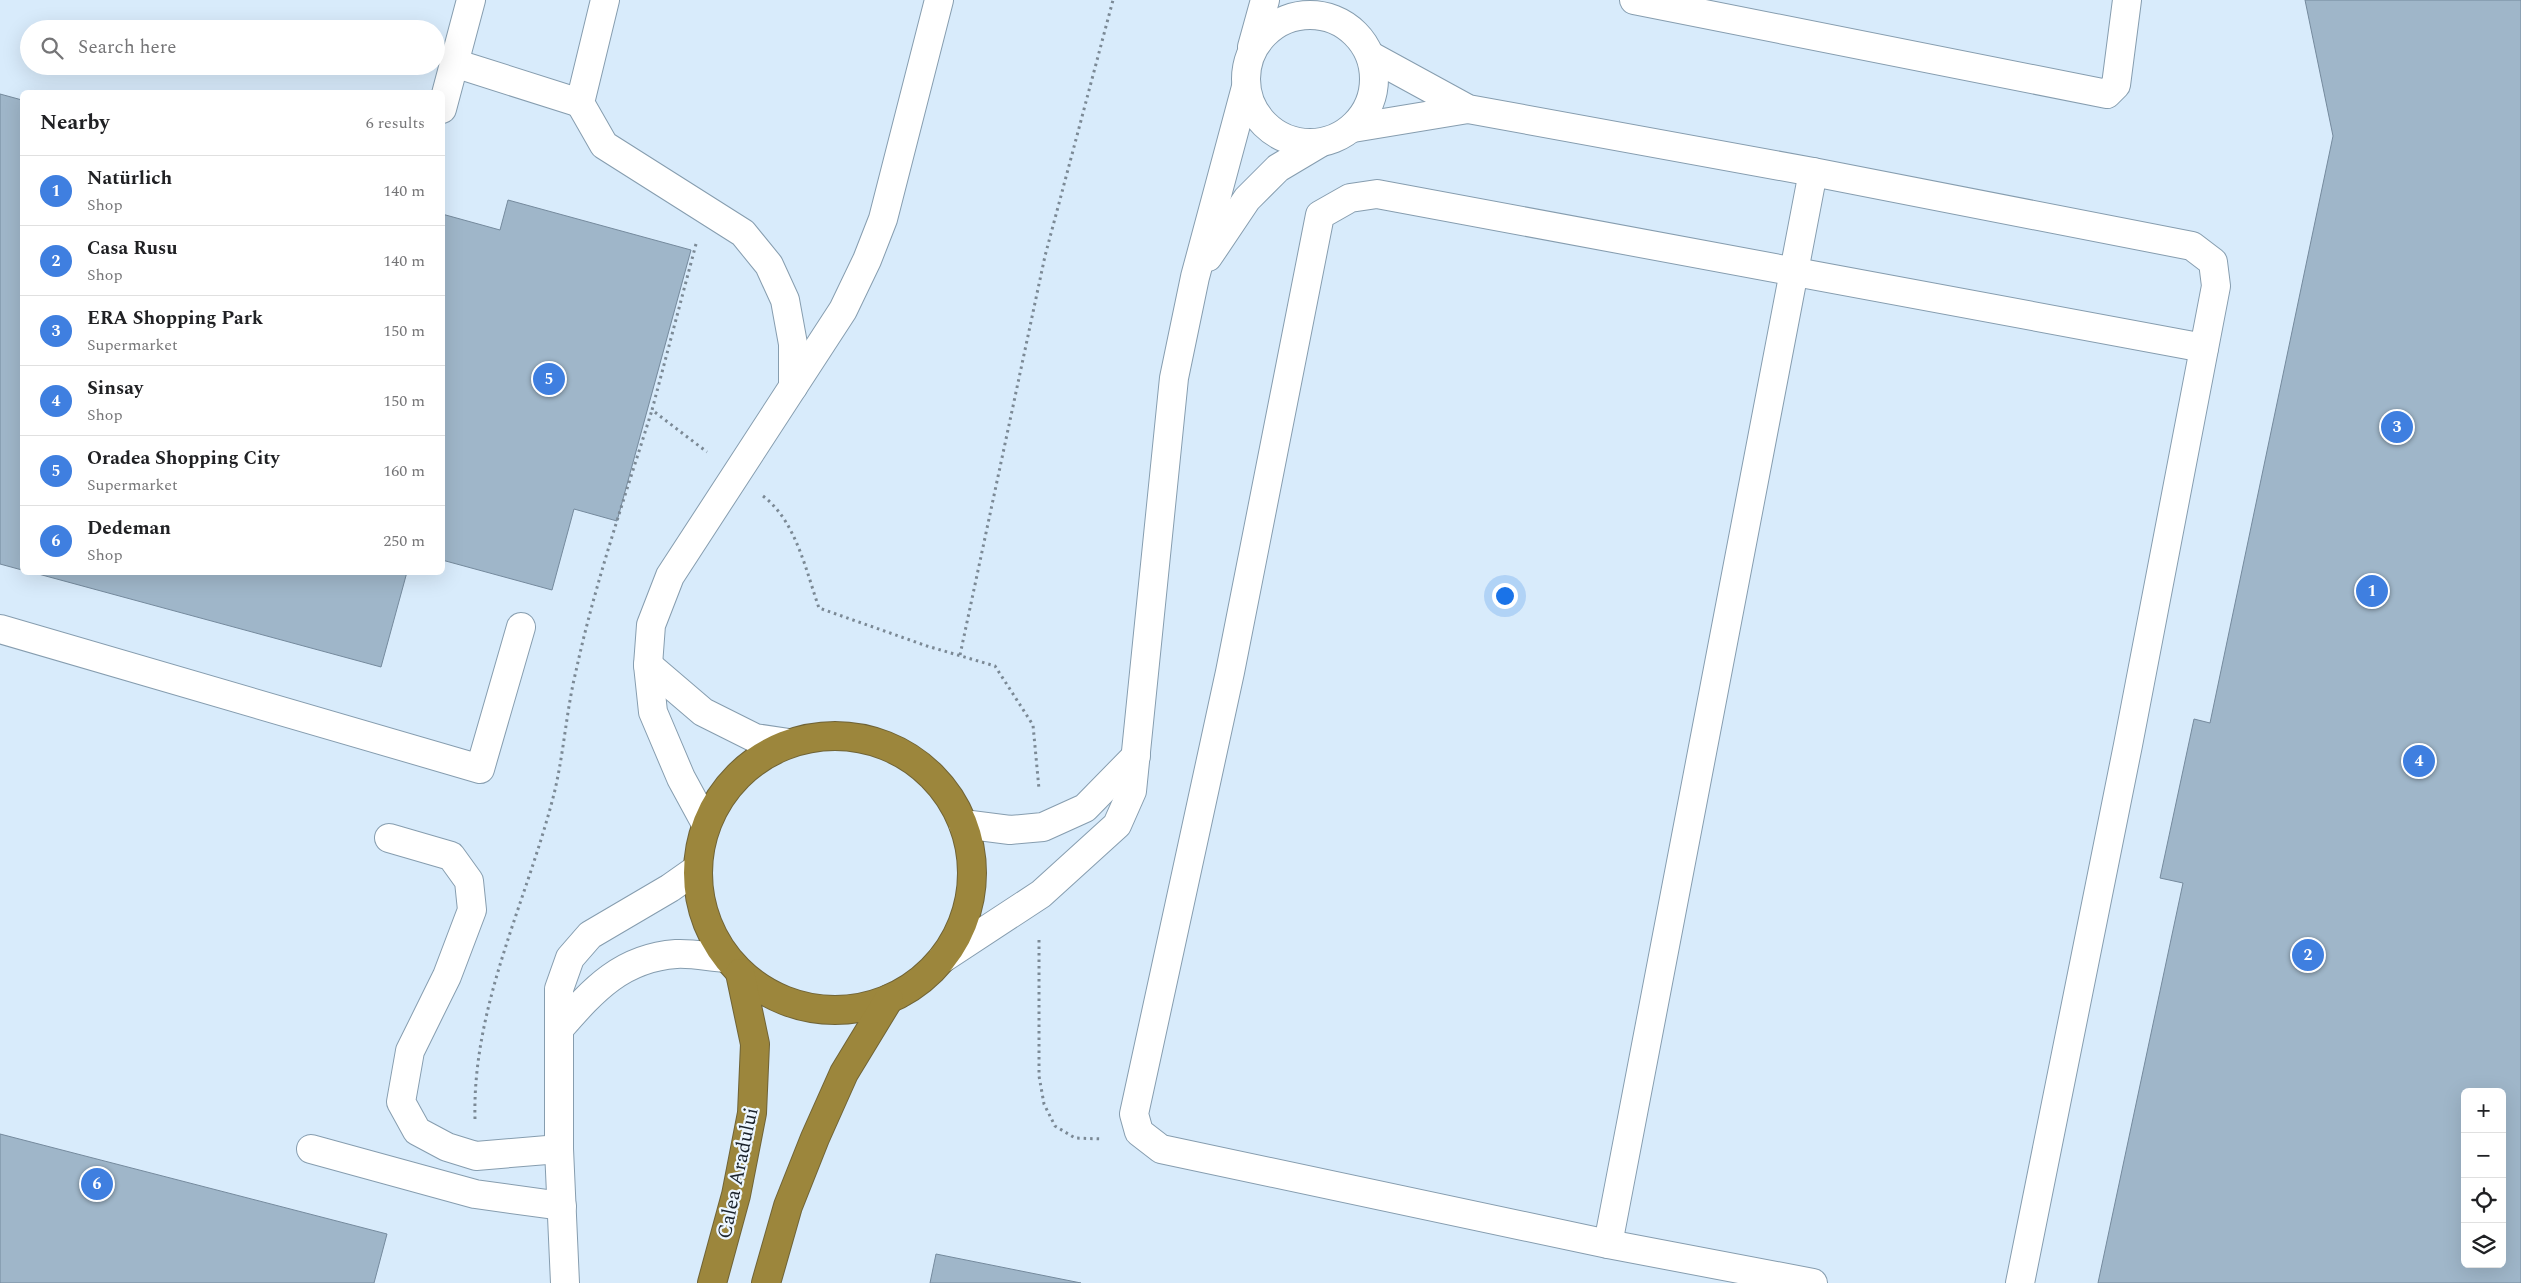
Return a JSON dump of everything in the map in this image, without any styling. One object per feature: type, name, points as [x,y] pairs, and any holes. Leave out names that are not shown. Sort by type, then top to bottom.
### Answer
[{"type":"highway","name":"Calea Aradului","points":[[849,736],[885,745],[918,763],[944,789],[963,824],[972,867],[970,900],[960,931],[942,959],[925,977],[889,1000],[850,1010],[810,1008],[773,996],[733,965],[709,931],[699,901],[697,869],[706,824],[725,790],[754,762],[789,743],[812,737],[849,736]]},
{"type":"highway","name":"Calea Aradului","points":[[712,1283],[736,1195],[752,1113],[755,1044],[733,965]]},
{"type":"highway","name":"Calea Aradului","points":[[766,1283],[788,1206],[815,1138],[844,1073],[889,1000]]},
{"type":"lane","points":[[445,98],[471,0]]},
{"type":"lane","points":[[580,103],[605,0]]},
{"type":"lane","points":[[706,824],[681,778],[653,712],[648,665],[651,625],[670,576],[843,310],[867,260],[880,227],[939,0]]},
{"type":"lane","points":[[942,959],[1041,894],[1117,825],[1132,791],[1174,378],[1195,276],[1265,0]]},
{"type":"lane","points":[[1335,0],[1347,26]]},
{"type":"lane","points":[[1634,0],[1730,10],[2107,94],[2116,85],[2127,0]]},
{"type":"lane","points":[[1195,276],[1246,199],[1278,168],[1320,143],[1337,138],[1353,128],[1366,113],[1373,95],[1375,76],[1371,56],[1361,39],[1347,26],[1324,16],[1300,16],[1277,24],[1259,40],[1247,75],[1254,111],[1271,130],[1294,141],[1320,143]]},
{"type":"lane","points":[[1371,56],[1468,109],[1813,172],[2192,246],[2213,262],[2216,286],[2128,745],[2020,1283]]},
{"type":"lane","points":[[454,63],[580,103],[604,145],[743,233],[769,265],[785,300],[793,344],[793,387]]},
{"type":"lane","points":[[1353,128],[1468,109]]},
{"type":"lane","points":[[1608,1244],[1813,172]]},
{"type":"lane","points":[[1813,1283],[1608,1244],[1161,1149],[1139,1132],[1134,1114],[1230,672],[1320,215],[1350,198],[1377,194],[1794,270],[2204,348]]},
{"type":"lane","points":[[0,629],[480,769],[522,627]]},
{"type":"lane","points":[[648,665],[703,712],[755,738],[789,743]]},
{"type":"lane","points":[[963,824],[1010,830],[1043,827],[1085,808],[1136,756]]},
{"type":"lane","points":[[389,838],[451,856],[469,881],[472,910],[447,976],[410,1051],[401,1102],[417,1131],[447,1147],[476,1156],[559,1149]]},
{"type":"lane","points":[[565,1283],[559,1149],[559,989],[570,958],[590,935],[663,892],[697,869]]},
{"type":"lane","points":[[560,1028],[588,996],[640,960],[678,954],[733,965]]},
{"type":"lane","points":[[311,1149],[475,1194],[562,1206]]},
{"type":"path","points":[[960,655],[1045,256],[1113,0]]},
{"type":"path","points":[[476,1156],[476,1080],[490,1002],[554,793],[576,670],[611,542],[652,410]]},
{"type":"path","points":[[995,666],[1033,725],[1043,827]]},
{"type":"path","points":[[1041,894],[1038,945],[1039,1076],[1044,1104],[1055,1126],[1075,1138],[1102,1140],[1139,1132]]},
{"type":"building","points":[[2305,0],[2521,0],[2521,1283],[2098,1283],[2183,883],[2160,878],[2194,719],[2210,723],[2333,136]]},
{"type":"building","points":[[0,94],[20,99],[20,569],[0,564]]},
{"type":"building","points":[[508,200],[691,250],[617,521],[574,509],[552,590],[445,561],[445,215],[500,230]]},
{"type":"building","points":[[42,575],[406,575],[381,667]]},
{"type":"building","points":[[0,1134],[387,1234],[374,1283],[0,1283]]},
{"type":"building","points":[[936,1254],[1081,1283],[930,1283]]},
{"type":"place","name":"Oradea Shopping City","points":[[549,379]]},
{"type":"place","name":"ERA Shopping Park","points":[[2397,427]]},
{"type":"place","name":"Natürlich","points":[[2372,591]]},
{"type":"place","name":"Sinsay","points":[[2419,761]]},
{"type":"place","name":"Casa Rusu","points":[[2308,955]]},
{"type":"place","name":"Dedeman","points":[[97,1184]]}]
